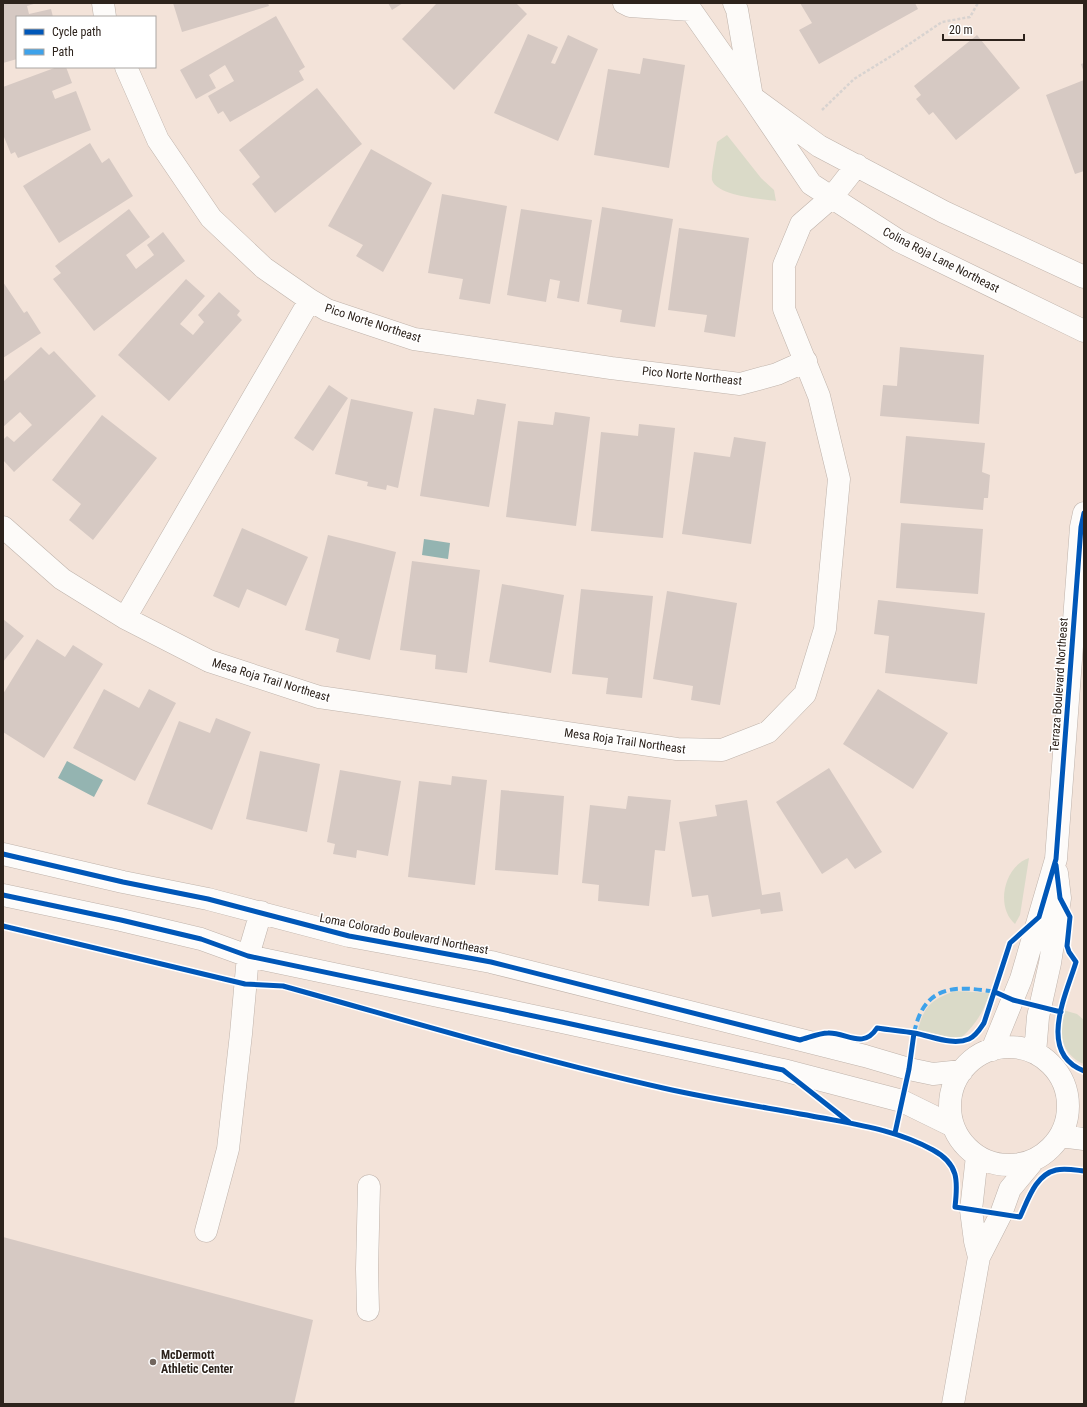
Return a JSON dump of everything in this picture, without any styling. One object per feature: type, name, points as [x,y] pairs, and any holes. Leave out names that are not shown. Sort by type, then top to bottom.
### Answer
[{"type":"street","points":[[103,3],[105,16]]},
{"type":"street","name":"Colina Roja Lane Northeast","points":[[624,3],[630,6],[688,6],[811,184],[898,241],[1084,331]]},
{"type":"street","name":"Colina Roja Lane Northeast","points":[[734,3],[737,10],[752,97],[819,146],[944,212],[1084,277]]},
{"type":"street","name":"Pico Norte Northeast","points":[[126,68],[158,140],[211,218],[264,268],[327,310],[414,339],[611,368],[740,384],[777,374],[806,361]]},
{"type":"street","name":"Mesa Roja Trail Northeast","points":[[3,527],[62,579],[126,618],[209,661],[319,697],[677,749],[722,750],[768,732],[805,694],[825,629],[839,479],[819,396],[784,309],[784,265],[801,224],[832,197],[857,165]]},
{"type":"street","points":[[126,618],[310,300]]},
{"type":"street","name":"Terraza Boulevard Northeast","points":[[1035,1054],[1038,1017],[1050,964],[1060,898],[1056,859],[1081,527],[1084,513]]},
{"type":"street","name":"Loma Colorado Boulevard Northeast","points":[[3,854],[123,882],[208,898],[349,936],[492,962],[865,1056],[909,1070],[933,1074],[962,1071]]},
{"type":"street","name":"Terraza Boulevard Northeast","points":[[992,1050],[1021,979],[1056,859]]},
{"type":"street","points":[[3,895],[201,939],[248,956],[783,1070],[902,1101],[953,1126]]},
{"type":"street","points":[[206,1231],[228,1149],[248,956],[261,912]]},
{"type":"street","points":[[953,1404],[979,1257],[1001,1214],[1010,1189],[1034,1160],[1049,1150],[1060,1136],[1066,1121],[1068,1105],[1065,1088],[1058,1074],[1048,1062],[1035,1054],[1021,1049],[1006,1047],[981,1054],[970,1062],[962,1071],[953,1088],[950,1107],[953,1126],[963,1143],[977,1156],[994,1164],[1014,1165],[1034,1160]]},
{"type":"street","points":[[1065,1088],[1084,1100]]},
{"type":"street","points":[[1060,1136],[1084,1139]]},
{"type":"street","points":[[977,1156],[971,1210],[975,1241],[979,1257]]},
{"type":"street","points":[[368,1310],[367,1269],[369,1186]]},
{"type":"path","points":[[822,110],[854,79],[942,22],[970,17],[978,3]]},
{"type":"green space","points":[[727,135],[761,178],[774,190],[776,201],[751,198],[731,193],[722,190],[712,180],[717,142]]},
{"type":"green space","points":[[1029,858],[1020,915],[1015,924],[1009,917],[1005,908],[1005,888],[1013,869],[1020,862]]},
{"type":"green space","points":[[955,991],[990,993],[985,1006],[972,1027],[962,1037],[948,1037],[918,1030],[923,1015],[930,1004],[940,997]]},
{"type":"green space","points":[[1063,1010],[1077,1014],[1084,1020],[1084,1064],[1070,1055],[1063,1042],[1061,1026]]},
{"type":"water","points":[[424,539],[450,543],[448,559],[422,555]]},
{"type":"water","points":[[67,761],[103,780],[94,797],[58,778]]},
{"type":"building","points":[[3,3],[37,3],[27,6],[29,14],[51,9],[53,16],[16,16],[16,59],[3,63]]},
{"type":"building","points":[[173,3],[268,3],[269,6],[182,32]]},
{"type":"building","points":[[388,3],[403,3],[392,10]]},
{"type":"building","points":[[437,3],[516,3],[527,14],[454,90],[402,39]]},
{"type":"building","points":[[800,3],[915,3],[918,9],[819,64],[799,30],[812,23]]},
{"type":"building","points":[[276,16],[305,67],[299,71],[304,80],[230,122],[223,111],[218,114],[208,96],[234,81],[225,65],[209,75],[216,88],[196,99],[180,70]]},
{"type":"building","points":[[528,34],[558,47],[551,63],[555,64],[568,35],[598,49],[558,141],[494,113]]},
{"type":"building","points":[[977,35],[1020,88],[956,140],[933,112],[929,115],[916,99],[921,95],[914,86]]},
{"type":"building","points":[[643,58],[685,65],[669,168],[594,155],[608,69],[640,74]]},
{"type":"building","points":[[1084,63],[1084,73],[1081,64]]},
{"type":"building","points":[[54,68],[66,68],[72,83],[52,91],[55,99],[76,91],[91,130],[18,158],[15,152],[11,154],[3,137],[3,87]]},
{"type":"building","points":[[1084,80],[1084,171],[1075,174],[1046,95]]},
{"type":"building","points":[[317,88],[362,144],[275,213],[252,184],[260,177],[239,150]]},
{"type":"building","points":[[90,143],[102,163],[109,158],[133,196],[59,243],[23,186]]},
{"type":"building","points":[[371,149],[432,183],[383,272],[356,256],[363,245],[328,226]]},
{"type":"building","points":[[442,194],[507,206],[490,304],[459,299],[463,279],[428,273]]},
{"type":"building","points":[[602,207],[673,219],[655,327],[620,322],[622,310],[587,304]]},
{"type":"building","points":[[129,209],[150,237],[126,255],[136,269],[154,255],[147,245],[163,232],[185,261],[94,331],[53,279],[61,273],[55,266]]},
{"type":"building","points":[[521,209],[592,220],[579,302],[557,298],[560,281],[550,279],[546,302],[507,295]]},
{"type":"building","points":[[679,228],[749,238],[735,337],[704,332],[707,315],[668,310]]},
{"type":"building","points":[[186,279],[205,296],[180,324],[193,335],[204,322],[198,315],[219,292],[240,311],[237,315],[242,320],[169,401],[118,355]]},
{"type":"building","points":[[3,282],[24,313],[27,311],[41,333],[3,358]]},
{"type":"building","points":[[41,347],[49,355],[54,351],[96,396],[14,472],[3,460],[3,440],[7,436],[14,442],[32,425],[20,412],[3,427],[3,382]]},
{"type":"building","points":[[900,347],[984,355],[979,424],[880,416],[883,385],[897,386]]},
{"type":"building","points":[[329,385],[348,398],[313,451],[294,438]]},
{"type":"building","points":[[351,399],[413,412],[398,488],[387,485],[386,490],[367,486],[368,482],[335,474]]},
{"type":"building","points":[[477,399],[506,404],[489,507],[420,496],[434,408],[474,415]]},
{"type":"building","points":[[555,412],[590,417],[576,526],[506,517],[518,421],[553,425]]},
{"type":"building","points":[[102,415],[157,458],[93,540],[69,520],[81,504],[52,480]]},
{"type":"building","points":[[639,424],[675,428],[663,538],[591,531],[601,432],[638,436]]},
{"type":"building","points":[[906,436],[985,443],[982,472],[990,475],[988,498],[984,498],[983,510],[900,503]]},
{"type":"building","points":[[734,437],[766,442],[751,544],[682,534],[694,452],[730,457]]},
{"type":"building","points":[[901,523],[983,529],[978,594],[896,588]]},
{"type":"building","points":[[242,528],[308,557],[286,606],[247,589],[239,608],[213,596]]},
{"type":"building","points":[[328,535],[396,552],[370,660],[336,652],[339,639],[305,630]]},
{"type":"building","points":[[412,561],[480,570],[467,673],[435,669],[436,655],[400,650]]},
{"type":"building","points":[[502,584],[564,595],[551,673],[489,662]]},
{"type":"building","points":[[581,589],[653,596],[642,698],[606,694],[608,678],[572,674]]},
{"type":"building","points":[[667,591],[737,603],[720,705],[691,700],[693,686],[653,679]]},
{"type":"building","points":[[878,600],[985,613],[977,684],[885,673],[889,636],[874,634]]},
{"type":"building","points":[[3,619],[24,636],[3,662]]},
{"type":"building","points":[[37,639],[65,657],[73,645],[103,664],[44,758],[3,732],[3,694]]},
{"type":"building","points":[[104,689],[139,708],[149,689],[176,703],[135,781],[73,748]]},
{"type":"building","points":[[878,689],[948,733],[913,789],[843,744]]},
{"type":"building","points":[[216,718],[251,732],[212,830],[147,804],[179,721],[210,733]]},
{"type":"building","points":[[260,751],[320,764],[307,832],[246,819]]},
{"type":"building","points":[[829,768],[882,852],[855,869],[847,858],[822,874],[776,802]]},
{"type":"building","points":[[340,770],[401,781],[388,856],[357,850],[356,858],[333,854],[335,844],[327,842]]},
{"type":"building","points":[[452,776],[487,780],[475,885],[408,877],[419,781],[451,785]]},
{"type":"building","points":[[501,790],[564,796],[558,875],[495,870]]},
{"type":"building","points":[[628,796],[671,800],[665,851],[655,850],[649,906],[598,901],[599,885],[582,883],[590,805],[626,809]]},
{"type":"building","points":[[747,800],[762,895],[780,892],[783,911],[761,914],[760,909],[712,917],[708,895],[692,897],[679,822],[717,816],[715,805]]},
{"type":"building","name":"McDermott Athletic Center","points":[[3,1237],[313,1320],[294,1404],[3,1404]]},
{"type":"marked path","points":[[914,1033],[925,1005],[933,997],[954,989],[995,992]]},
{"type":"cycle path","points":[[3,854],[123,882],[208,899],[349,936],[491,962],[800,1040],[825,1033],[835,1033],[860,1039],[866,1038],[877,1028],[914,1033],[949,1041],[962,1041],[969,1039],[976,1034],[984,1023],[1010,943],[1039,917],[1056,859],[1081,527],[1084,513]]},
{"type":"cycle path","points":[[1056,865],[1060,898],[1070,917],[1067,946],[1076,962],[1062,1006],[1058,1037],[1062,1051],[1070,1063],[1084,1071]]},
{"type":"cycle path","points":[[3,895],[201,939],[248,956],[783,1070],[849,1122]]},
{"type":"cycle path","points":[[3,926],[245,984],[283,986],[615,1077],[723,1100],[851,1123],[893,1133],[920,1143],[942,1155],[948,1161],[955,1174],[955,1207],[1020,1217],[1033,1189],[1043,1177],[1059,1169],[1084,1171]]},
{"type":"cycle path","points":[[995,992],[1013,1000],[1061,1012]]},
{"type":"cycle path","points":[[895,1133],[909,1069],[914,1033]]},
{"type":"place","name":"McDermott Athletic Center","points":[[153,1362]]}]
